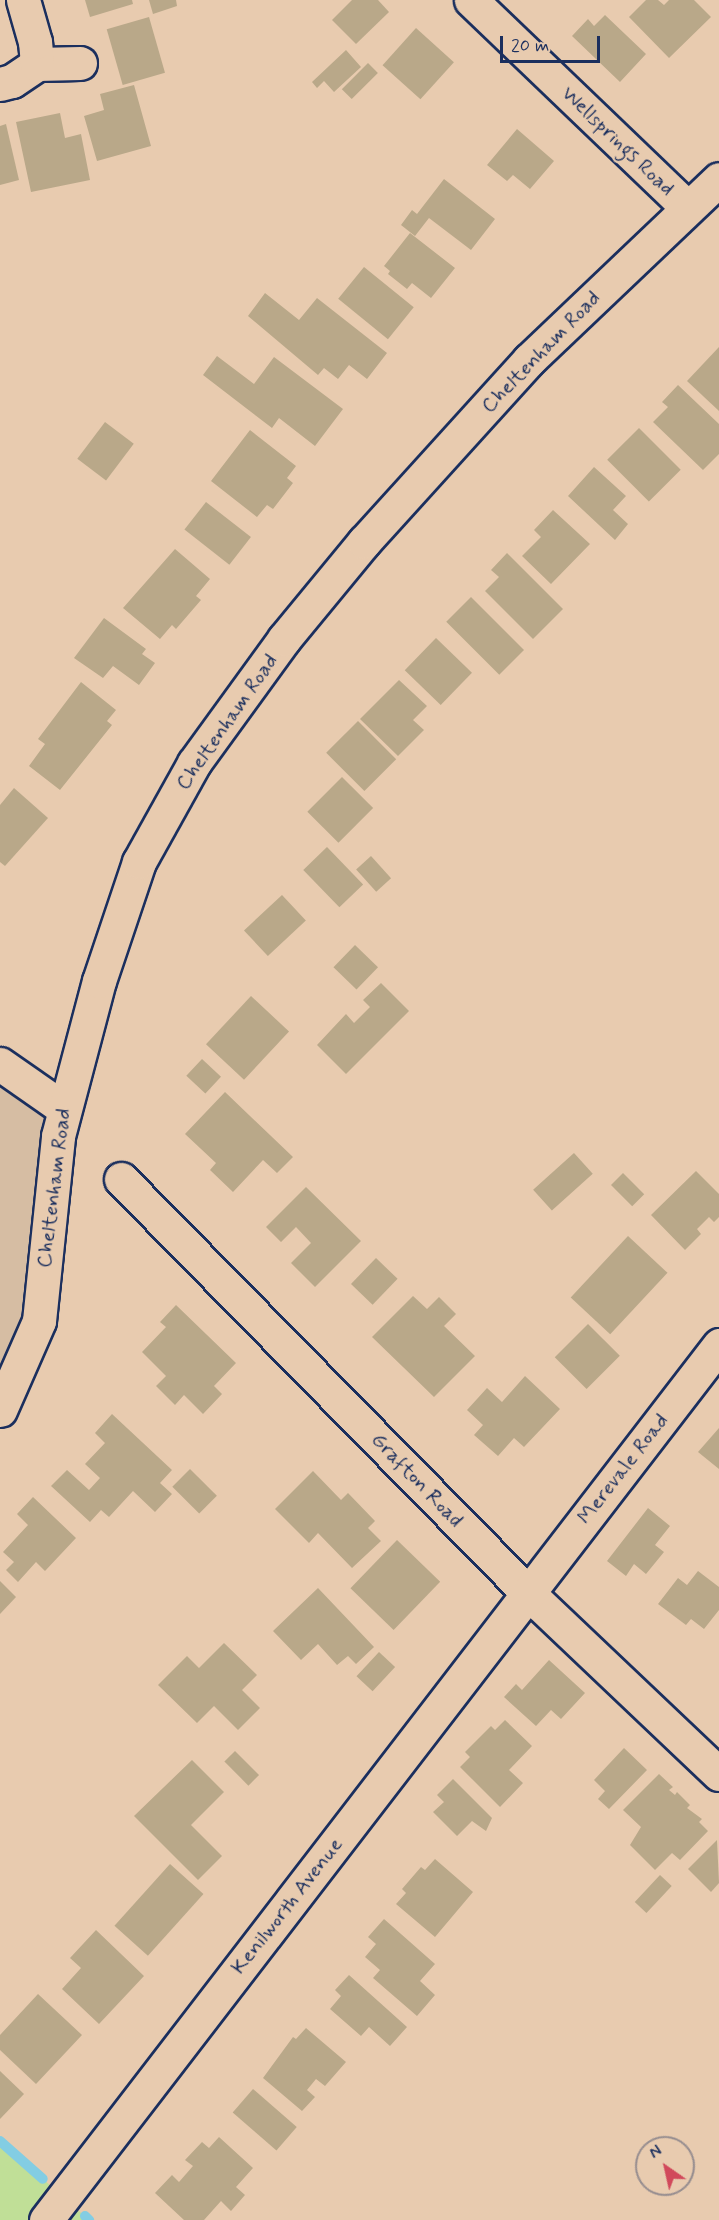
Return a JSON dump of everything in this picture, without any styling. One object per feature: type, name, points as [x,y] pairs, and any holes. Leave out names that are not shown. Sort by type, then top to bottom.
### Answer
[{"type":"street","points":[[23,0],[35,42],[37,64]]},
{"type":"street","name":"Wellsprings Road","points":[[471,0],[687,207]]},
{"type":"street","points":[[0,84],[12,81],[37,64],[80,63]]},
{"type":"street","name":"Cheltenham Road","points":[[0,1410],[39,1321],[63,1108],[99,981],[139,862],[194,763],[285,639],[364,542],[529,360],[719,179]]},
{"type":"street","points":[[0,1064],[63,1108]]},
{"type":"street","name":"Grafton Road","points":[[121,1179],[528,1593],[719,1774]]},
{"type":"street","name":"Merevale Road","points":[[528,1593],[719,1345]]},
{"type":"street","name":"Kenilworth Avenue","points":[[46,2220],[528,1593]]},
{"type":"shaded area","points":[[0,1064],[63,1108],[39,1321],[0,1410]]},
{"type":"green space","points":[[0,2141],[43,2179],[89,2220],[0,2220]]},
{"type":"building","points":[[85,0],[132,0],[133,4],[90,17]]},
{"type":"building","points":[[149,0],[176,0],[177,6],[153,14]]},
{"type":"building","points":[[352,0],[378,0],[389,12],[356,44],[332,20]]},
{"type":"building","points":[[646,0],[658,0],[664,5],[669,0],[694,0],[711,17],[669,58],[629,17]]},
{"type":"building","points":[[605,15],[646,54],[620,82],[572,36],[588,19],[594,26]]},
{"type":"building","points":[[149,17],[165,73],[123,85],[107,29]]},
{"type":"building","points":[[416,28],[454,62],[420,99],[383,65]]},
{"type":"building","points":[[346,50],[361,67],[334,92],[324,81],[317,88],[312,82]]},
{"type":"building","points":[[368,63],[378,73],[352,99],[342,89]]},
{"type":"building","points":[[134,85],[151,146],[97,161],[84,116],[104,110],[100,94]]},
{"type":"building","points":[[60,113],[65,138],[81,134],[90,180],[31,192],[16,122]]},
{"type":"building","points":[[6,124],[19,180],[0,185],[0,126]]},
{"type":"building","points":[[517,129],[554,161],[530,189],[513,175],[507,181],[487,165]]},
{"type":"building","points":[[444,179],[495,219],[471,250],[429,218],[415,236],[401,225],[412,210],[417,214]]},
{"type":"building","points":[[410,233],[455,268],[431,298],[412,283],[407,289],[388,274],[390,271],[384,266]]},
{"type":"building","points":[[364,267],[414,307],[388,339],[338,299]]},
{"type":"building","points":[[265,293],[299,320],[317,298],[387,353],[367,379],[349,365],[338,379],[324,368],[318,375],[248,316]]},
{"type":"building","points":[[719,347],[719,411],[687,381]]},
{"type":"building","points":[[217,356],[254,384],[274,357],[343,409],[315,446],[279,418],[272,428],[203,375]]},
{"type":"building","points":[[678,385],[719,424],[719,454],[703,470],[653,422],[668,407],[662,402]]},
{"type":"building","points":[[105,422],[134,444],[106,480],[77,459]]},
{"type":"building","points":[[639,428],[681,470],[649,502],[607,460]]},
{"type":"building","points":[[250,430],[296,466],[287,478],[293,483],[273,509],[267,505],[257,517],[211,481]]},
{"type":"building","points":[[594,467],[626,496],[613,510],[628,524],[615,540],[568,496]]},
{"type":"building","points":[[206,502],[251,537],[229,565],[184,530]]},
{"type":"building","points":[[553,510],[590,544],[551,584],[522,556],[541,537],[534,530]]},
{"type":"building","points":[[175,549],[210,579],[196,596],[201,600],[176,629],[172,625],[160,639],[123,608]]},
{"type":"building","points":[[507,553],[563,609],[533,639],[485,591],[499,577],[491,570]]},
{"type":"building","points":[[471,597],[524,650],[499,675],[446,622]]},
{"type":"building","points":[[104,618],[146,649],[142,654],[155,663],[139,685],[113,666],[103,678],[74,658]]},
{"type":"building","points":[[436,638],[472,673],[441,705],[405,670]]},
{"type":"building","points":[[399,680],[427,706],[413,720],[424,730],[398,756],[360,719]]},
{"type":"building","points":[[81,682],[116,710],[107,721],[112,725],[60,790],[29,766],[45,744],[38,739]]},
{"type":"building","points":[[358,721],[396,759],[364,791],[326,753]]},
{"type":"building","points":[[342,777],[373,808],[338,843],[307,812]]},
{"type":"building","points":[[14,788],[48,818],[5,866],[0,862],[0,805]]},
{"type":"building","points":[[327,847],[363,884],[339,907],[303,870]]},
{"type":"building","points":[[371,856],[391,878],[376,892],[356,869]]},
{"type":"building","points":[[282,895],[306,921],[268,956],[244,930]]},
{"type":"building","points":[[355,945],[378,967],[356,990],[333,967]]},
{"type":"building","points":[[381,983],[409,1011],[346,1074],[317,1045],[346,1014],[354,1023],[370,1007],[363,1000]]},
{"type":"building","points":[[251,996],[289,1031],[244,1080],[206,1044]]},
{"type":"building","points":[[202,1059],[221,1077],[205,1094],[186,1076]]},
{"type":"building","points":[[225,1092],[293,1157],[277,1173],[263,1160],[233,1192],[210,1170],[216,1163],[185,1134]]},
{"type":"building","points":[[574,1153],[593,1174],[552,1211],[533,1190]]},
{"type":"building","points":[[696,1171],[719,1194],[719,1217],[714,1222],[709,1217],[697,1229],[701,1234],[685,1250],[651,1215]]},
{"type":"building","points":[[623,1173],[644,1194],[632,1206],[611,1185]]},
{"type":"building","points":[[306,1187],[361,1241],[315,1287],[291,1263],[311,1243],[296,1227],[281,1242],[266,1227]]},
{"type":"building","points":[[628,1236],[667,1273],[610,1334],[571,1297]]},
{"type":"building","points":[[376,1258],[398,1279],[373,1305],[351,1284]]},
{"type":"building","points":[[413,1296],[427,1309],[439,1297],[456,1314],[444,1326],[475,1356],[434,1397],[372,1337]]},
{"type":"building","points":[[176,1305],[236,1363],[214,1386],[222,1394],[203,1414],[184,1395],[175,1405],[156,1386],[166,1376],[142,1352],[166,1327],[160,1322]]},
{"type":"building","points":[[588,1324],[620,1356],[587,1389],[555,1357]]},
{"type":"building","points":[[525,1376],[560,1409],[524,1447],[514,1438],[498,1456],[474,1435],[483,1425],[467,1410],[487,1388],[502,1402]]},
{"type":"building","points":[[112,1414],[172,1470],[160,1483],[172,1494],[155,1512],[133,1491],[109,1517],[101,1510],[90,1522],[51,1486],[67,1470],[89,1490],[100,1478],[85,1464],[105,1443],[95,1433]]},
{"type":"building","points":[[719,1428],[719,1469],[698,1452]]},
{"type":"building","points":[[190,1469],[217,1496],[199,1514],[172,1487]]},
{"type":"building","points":[[313,1471],[341,1500],[348,1493],[375,1521],[368,1528],[381,1541],[352,1568],[318,1533],[309,1543],[275,1509]]},
{"type":"building","points":[[33,1497],[76,1538],[45,1571],[36,1562],[18,1582],[6,1570],[14,1562],[3,1552],[28,1525],[17,1514]]},
{"type":"building","points":[[648,1508],[670,1526],[655,1545],[664,1552],[646,1574],[634,1564],[626,1576],[607,1561]]},
{"type":"building","points":[[397,1540],[440,1582],[394,1630],[350,1588]]},
{"type":"building","points":[[698,1571],[719,1587],[719,1610],[704,1629],[691,1619],[686,1625],[658,1604],[678,1578],[687,1585]]},
{"type":"building","points":[[0,1581],[16,1597],[0,1614]]},
{"type":"building","points":[[318,1588],[374,1647],[356,1664],[348,1656],[337,1665],[318,1644],[301,1660],[273,1631]]},
{"type":"building","points":[[224,1643],[257,1675],[242,1690],[260,1708],[238,1730],[214,1706],[197,1723],[158,1685],[187,1656],[199,1668]]},
{"type":"building","points":[[379,1652],[395,1667],[373,1691],[356,1676]]},
{"type":"building","points":[[549,1660],[585,1693],[561,1719],[551,1710],[536,1726],[504,1697],[516,1684],[522,1690]]},
{"type":"building","points":[[505,1720],[532,1746],[509,1770],[523,1783],[500,1807],[460,1767],[470,1757],[465,1752],[491,1726],[495,1730]]},
{"type":"building","points":[[624,1748],[647,1770],[609,1809],[598,1799],[605,1791],[594,1780]]},
{"type":"building","points":[[235,1751],[259,1775],[248,1786],[224,1762]]},
{"type":"building","points":[[192,1760],[224,1792],[191,1825],[222,1856],[198,1880],[134,1816]]},
{"type":"building","points":[[659,1774],[673,1787],[669,1790],[675,1795],[677,1792],[690,1805],[687,1808],[702,1819],[699,1822],[708,1831],[680,1860],[672,1853],[655,1870],[630,1845],[641,1827],[623,1810]]},
{"type":"building","points":[[453,1779],[492,1818],[486,1831],[472,1821],[457,1836],[433,1812],[444,1802],[437,1795]]},
{"type":"building","points":[[717,1840],[719,1883],[711,1892],[688,1869]]},
{"type":"building","points":[[435,1859],[473,1892],[435,1937],[396,1904],[406,1893],[402,1889],[421,1867],[425,1870]]},
{"type":"building","points":[[170,1864],[203,1894],[148,1956],[114,1926]]},
{"type":"building","points":[[660,1875],[672,1886],[646,1913],[635,1902]]},
{"type":"building","points":[[384,1919],[435,1964],[420,1981],[435,1995],[417,2016],[373,1978],[380,1970],[365,1957],[376,1944],[368,1937]]},
{"type":"building","points":[[96,1930],[144,1976],[99,2024],[62,1989],[81,1968],[70,1958]]},
{"type":"building","points":[[349,1975],[407,2027],[390,2046],[369,2027],[361,2036],[330,2009],[341,1996],[335,1990]]},
{"type":"building","points":[[38,1994],[82,2035],[36,2084],[0,2050],[0,2035]]},
{"type":"building","points":[[306,2028],[346,2062],[325,2086],[316,2079],[307,2090],[315,2097],[302,2111],[263,2078],[293,2037],[296,2039]]},
{"type":"building","points":[[0,2071],[24,2094],[0,2119]]},
{"type":"building","points":[[253,2089],[297,2127],[276,2150],[233,2112]]},
{"type":"building","points":[[219,2137],[253,2168],[236,2187],[245,2195],[231,2211],[221,2201],[204,2220],[184,2220],[155,2193],[172,2175],[179,2182],[193,2166],[185,2160],[202,2142],[209,2148]]},
{"type":"waterway","points":[[0,2141],[43,2179]]},
{"type":"waterway","points":[[85,2216],[89,2220]]}]
